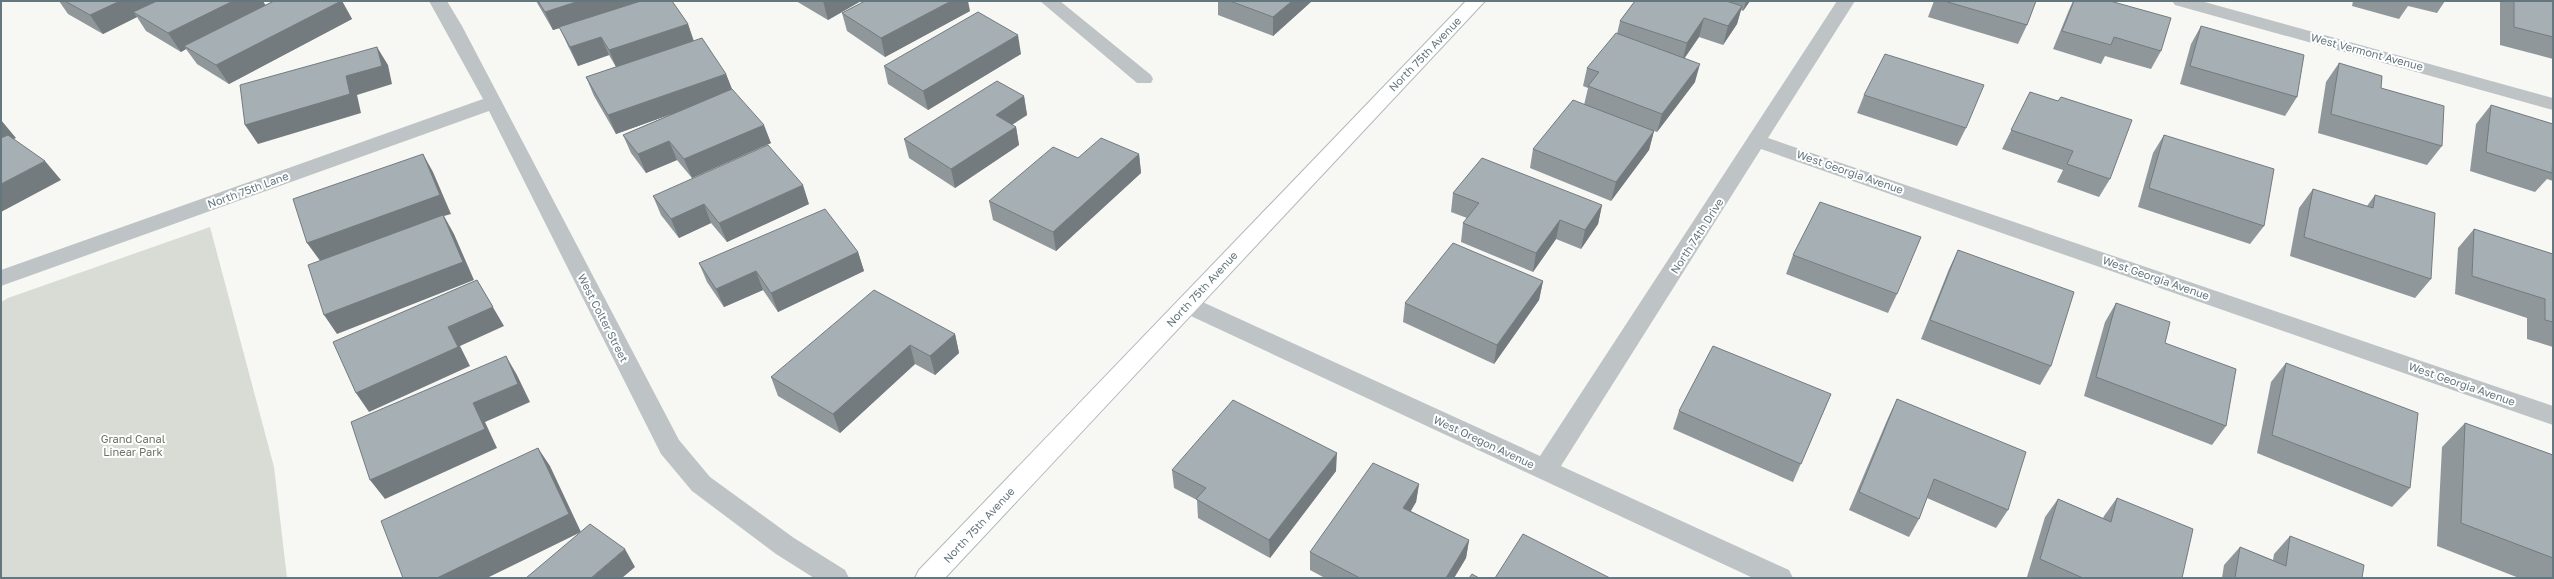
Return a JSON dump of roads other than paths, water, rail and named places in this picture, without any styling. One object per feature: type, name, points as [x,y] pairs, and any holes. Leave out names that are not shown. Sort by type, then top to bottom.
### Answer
[{"type":"main road","name":"North 75th Avenue","points":[[928,578],[1476,1]]},
{"type":"street","name":"West Colter Street","points":[[438,1],[451,20],[473,66],[494,102],[670,447],[701,484],[785,546],[836,578]]},
{"type":"street","points":[[1049,1],[1144,79]]},
{"type":"street","name":"North 74th Drive","points":[[1546,470],[1758,141],[1846,1]]},
{"type":"street","name":"West Vermont Avenue","points":[[2181,1],[2553,104]]},
{"type":"street","name":"North 75th Lane","points":[[1,278],[494,102]]},
{"type":"street","name":"West Georgia Avenue","points":[[1758,141],[2553,416]]},
{"type":"street","name":"West Oregon Avenue","points":[[1188,305],[1780,578]]},
{"type":"park label","name":"Grand Canal Linear Park","points":[[133,445]]}]
